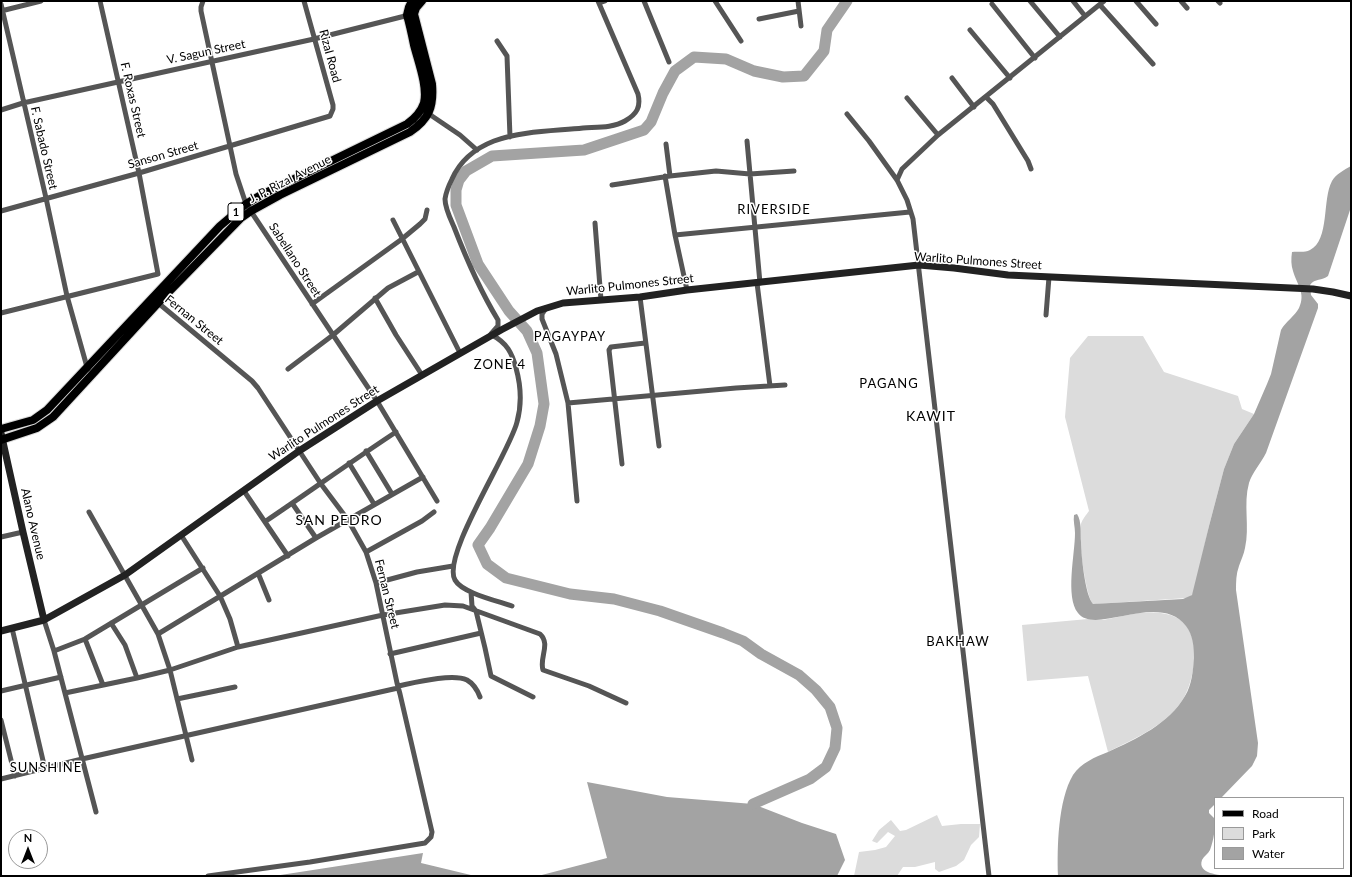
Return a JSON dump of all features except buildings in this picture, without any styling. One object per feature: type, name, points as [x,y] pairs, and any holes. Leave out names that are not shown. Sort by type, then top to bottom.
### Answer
[{"type":"main road","name":"J. P. Rizal Avenue","points":[[171,284],[200,260],[230,229],[251,211],[356,154],[415,118],[424,102],[425,94],[409,7],[412,1]]},
{"type":"main road","points":[[422,1],[411,15],[432,84],[432,103],[429,114]]},
{"type":"main road","name":"J. P. Rizal Avenue","points":[[1,429],[24,423],[40,415],[54,404],[122,330],[155,301],[171,284],[194,253],[224,222],[246,204],[276,188],[410,132],[419,126],[429,114]]},
{"type":"main road","points":[[194,253],[200,260]]},
{"type":"main road","name":"J. P. Rizal Avenue","points":[[2,438],[27,432],[46,423],[129,336],[155,301]]},
{"type":"main road","points":[[122,330],[129,336]]},
{"type":"street","points":[[2,11],[41,1]]},
{"type":"street","name":"F. Roxas Street","points":[[100,1],[139,173],[158,274]]},
{"type":"street","name":"Rizal Road","points":[[304,1],[333,105],[330,116]]},
{"type":"street","points":[[512,606],[462,588],[452,575],[462,539],[484,490],[517,424],[520,412],[520,388],[514,360],[508,346],[504,342],[489,337],[498,326],[498,320],[462,248],[448,214],[445,198],[455,172],[461,163],[477,150],[494,141],[529,134],[608,126],[624,121],[632,116],[638,109],[640,102],[638,94],[599,2],[605,1]]},
{"type":"street","points":[[644,1],[669,62]]},
{"type":"street","points":[[715,1],[740,41]]},
{"type":"street","points":[[798,1],[801,26]]},
{"type":"street","points":[[1030,1],[1060,37]]},
{"type":"street","points":[[1072,1],[1086,16]]},
{"type":"street","points":[[1136,1],[1156,24]]},
{"type":"street","points":[[1181,1],[1187,8]]},
{"type":"street","name":"Sabellano Street","points":[[202,2],[201,11],[230,146],[246,204],[377,401],[436,501]]},
{"type":"street","points":[[897,180],[902,170],[938,136],[1102,3],[1153,64]]},
{"type":"street","name":"F. Sabado Street","points":[[1,4],[67,296],[87,367]]},
{"type":"street","points":[[992,4],[1035,58]]},
{"type":"street","points":[[759,19],[799,11]]},
{"type":"street","name":"V. Sagun Street","points":[[1,110],[23,103],[314,39],[411,15]]},
{"type":"street","points":[[970,30],[1010,78]]},
{"type":"street","points":[[497,41],[507,56],[510,137]]},
{"type":"street","points":[[952,78],[974,107]]},
{"type":"street","points":[[986,97],[1028,161],[1031,169]]},
{"type":"street","points":[[906,98],[938,136]]},
{"type":"street","points":[[429,114],[460,135],[477,150]]},
{"type":"street","points":[[847,114],[869,141],[897,180],[907,200],[913,219],[989,876]]},
{"type":"street","name":"Sanson Street","points":[[1,211],[139,173],[330,116]]},
{"type":"street","points":[[747,141],[758,283],[770,386]]},
{"type":"street","points":[[666,144],[667,176],[675,235],[687,290]]},
{"type":"street","points":[[612,185],[667,176],[716,171],[750,174],[794,171]]},
{"type":"street","points":[[312,304],[402,239],[425,219],[427,210]]},
{"type":"street","points":[[675,235],[910,212]]},
{"type":"street","points":[[393,220],[460,353]]},
{"type":"street","points":[[595,224],[601,300]]},
{"type":"street","name":"Warlito Pulmones Street","points":[[1,631],[44,620],[125,575],[299,451],[377,401],[537,311],[563,303],[640,297],[687,290],[919,265],[1008,275],[1313,289],[1351,296]]},
{"type":"street","points":[[288,369],[333,335],[388,288],[418,272]]},
{"type":"street","points":[[1,314],[158,274],[171,284]]},
{"type":"street","points":[[1046,315],[1049,277]]},
{"type":"street","points":[[640,297],[659,446]]},
{"type":"street","points":[[375,298],[396,335],[422,375]]},
{"type":"street","name":"Fernan Street","points":[[155,301],[252,381],[258,388],[321,484],[348,520],[366,552],[376,583],[390,654],[432,832],[431,837],[426,844],[208,876]]},
{"type":"street","points":[[548,307],[542,314],[542,319],[556,354],[568,403],[577,501]]},
{"type":"street","points":[[622,464],[609,350],[611,348],[646,343]]},
{"type":"street","points":[[87,367],[94,373]]},
{"type":"street","points":[[568,403],[785,385]]},
{"type":"street","points":[[266,521],[396,432]]},
{"type":"street","name":"Alano Avenue","points":[[2,438],[44,620]]},
{"type":"street","points":[[366,452],[392,494]]},
{"type":"street","points":[[349,463],[374,504]]},
{"type":"street","points":[[158,634],[316,538],[423,477]]},
{"type":"street","points":[[244,491],[266,521],[288,556]]},
{"type":"street","points":[[292,504],[316,538]]},
{"type":"street","points":[[90,512],[158,634],[170,670],[192,760]]},
{"type":"street","points":[[366,552],[422,521],[434,512]]},
{"type":"street","points":[[1,537],[23,532]]},
{"type":"street","points":[[181,535],[220,596],[230,619],[238,647]]},
{"type":"street","points":[[376,583],[417,572],[454,566]]},
{"type":"street","points":[[54,651],[85,639],[203,568]]},
{"type":"street","points":[[258,574],[269,600]]},
{"type":"street","points":[[471,592],[472,606],[476,611],[491,676],[533,697]]},
{"type":"street","points":[[65,693],[170,670],[238,647],[383,615],[445,605],[463,606],[540,634],[544,638],[545,645],[542,662],[543,670],[589,686],[626,703]]},
{"type":"street","points":[[44,620],[54,651],[96,812]]},
{"type":"street","points":[[111,623],[129,652],[137,678]]},
{"type":"street","points":[[12,628],[45,769]]},
{"type":"street","points":[[390,654],[481,633]]},
{"type":"street","points":[[85,639],[103,685]]},
{"type":"street","points":[[1,691],[61,677]]},
{"type":"street","points":[[1,779],[186,735],[436,679],[460,678],[467,680],[476,687],[480,697]]},
{"type":"street","points":[[177,699],[235,687]]},
{"type":"street","points":[[1,720],[15,776]]},
{"type":"green space","points":[[1088,336],[1143,336],[1164,372],[1238,396],[1242,409],[1254,414],[1234,444],[1224,469],[1194,592],[1187,598],[1096,604],[1093,604],[1090,599],[1085,578],[1080,540],[1081,524],[1089,511],[1065,417],[1070,358]]},
{"type":"green space","points":[[1155,612],[1172,615],[1182,621],[1189,629],[1194,650],[1192,675],[1189,687],[1184,697],[1172,713],[1155,727],[1108,752],[1088,676],[1027,681],[1022,625],[1088,619],[1103,620],[1138,613]]},
{"type":"green space","points":[[937,815],[942,826],[980,824],[979,837],[971,845],[964,860],[956,866],[939,872],[935,869],[935,862],[915,867],[903,867],[897,876],[854,876],[859,852],[886,847],[895,836],[888,832],[877,843],[872,841],[879,830],[891,820],[900,831],[906,830]]},
{"type":"water","points":[[1351,166],[1350,210],[1328,276],[1314,281],[1310,285],[1311,295],[1318,304],[1318,308],[1266,453],[1252,476],[1247,491],[1247,532],[1244,552],[1237,572],[1236,590],[1258,743],[1257,756],[1252,766],[1222,797],[1214,797],[1214,805],[1209,810],[1209,813],[1214,818],[1213,838],[1210,850],[1202,860],[1201,865],[1210,873],[1228,876],[1058,876],[1058,838],[1061,811],[1068,785],[1073,775],[1080,767],[1089,761],[1151,730],[1170,715],[1187,692],[1192,677],[1194,658],[1192,637],[1186,626],[1174,616],[1160,612],[1098,620],[1086,619],[1078,613],[1074,606],[1071,586],[1075,542],[1074,515],[1077,514],[1080,520],[1084,574],[1090,600],[1093,604],[1183,599],[1192,595],[1224,469],[1234,444],[1254,414],[1267,384],[1271,374],[1281,330],[1297,311],[1301,303],[1301,293],[1292,266],[1292,252],[1308,251],[1316,245],[1323,229],[1329,189],[1332,181]]},
{"type":"water","points":[[587,782],[667,797],[753,804],[802,823],[836,834],[845,860],[837,876],[538,876],[607,858]]},
{"type":"water","points":[[423,853],[421,863],[475,876],[274,876]]},
{"type":"waterway","points":[[753,804],[810,779],[826,767],[835,748],[837,728],[830,707],[816,690],[799,675],[761,654],[743,641],[723,633],[660,611],[614,599],[570,594],[506,578],[487,564],[478,545],[490,528],[528,464],[540,426],[544,404],[537,353],[527,331],[509,311],[478,264],[456,205],[456,190],[459,180],[466,171],[492,156],[584,150],[644,130],[651,122],[663,93],[675,71],[694,57],[726,59],[754,71],[783,77],[804,76],[824,51],[827,30],[847,1]]},
{"type":"district","name":"RIVERSIDE","points":[[774,210]]},
{"type":"district","name":"PAGAYPAY","points":[[570,337]]},
{"type":"district","name":"ZONE 4","points":[[500,365]]},
{"type":"district","name":"PAGANG","points":[[889,384]]},
{"type":"district","name":"KAWIT","points":[[931,416]]},
{"type":"district","name":"SAN PEDRO","points":[[339,520]]},
{"type":"district","name":"BAKHAW","points":[[958,642]]},
{"type":"district","name":"SUNSHINE","points":[[46,768]]}]
